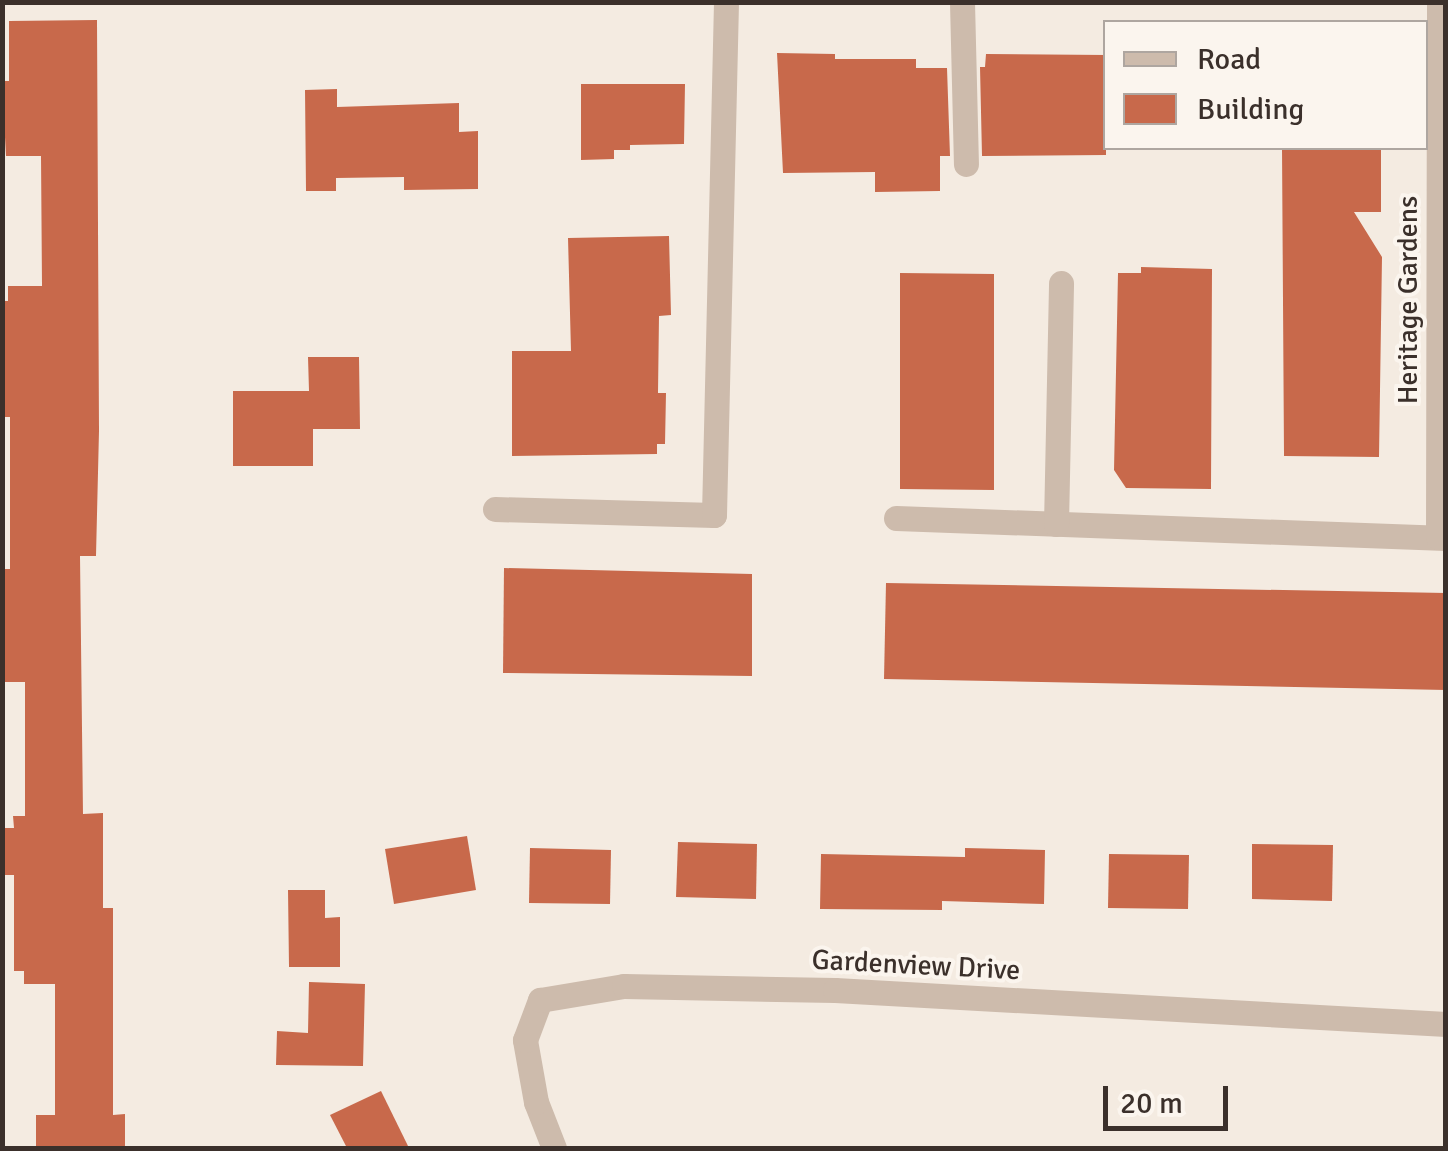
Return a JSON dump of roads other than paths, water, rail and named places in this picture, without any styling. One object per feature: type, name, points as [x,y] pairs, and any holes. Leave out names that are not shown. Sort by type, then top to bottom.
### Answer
[{"type":"street","points":[[495,509],[714,515],[726,2]]},
{"type":"street","points":[[962,2],[966,164]]},
{"type":"street","name":"Heritage Gardens","points":[[896,518],[1442,538],[1439,2]]},
{"type":"street","points":[[1056,524],[1061,282]]},
{"type":"street","name":"Gardenview Drive","points":[[554,1148],[536,1102],[524,1040],[540,1000],[624,986],[836,990],[1446,1024]]}]
